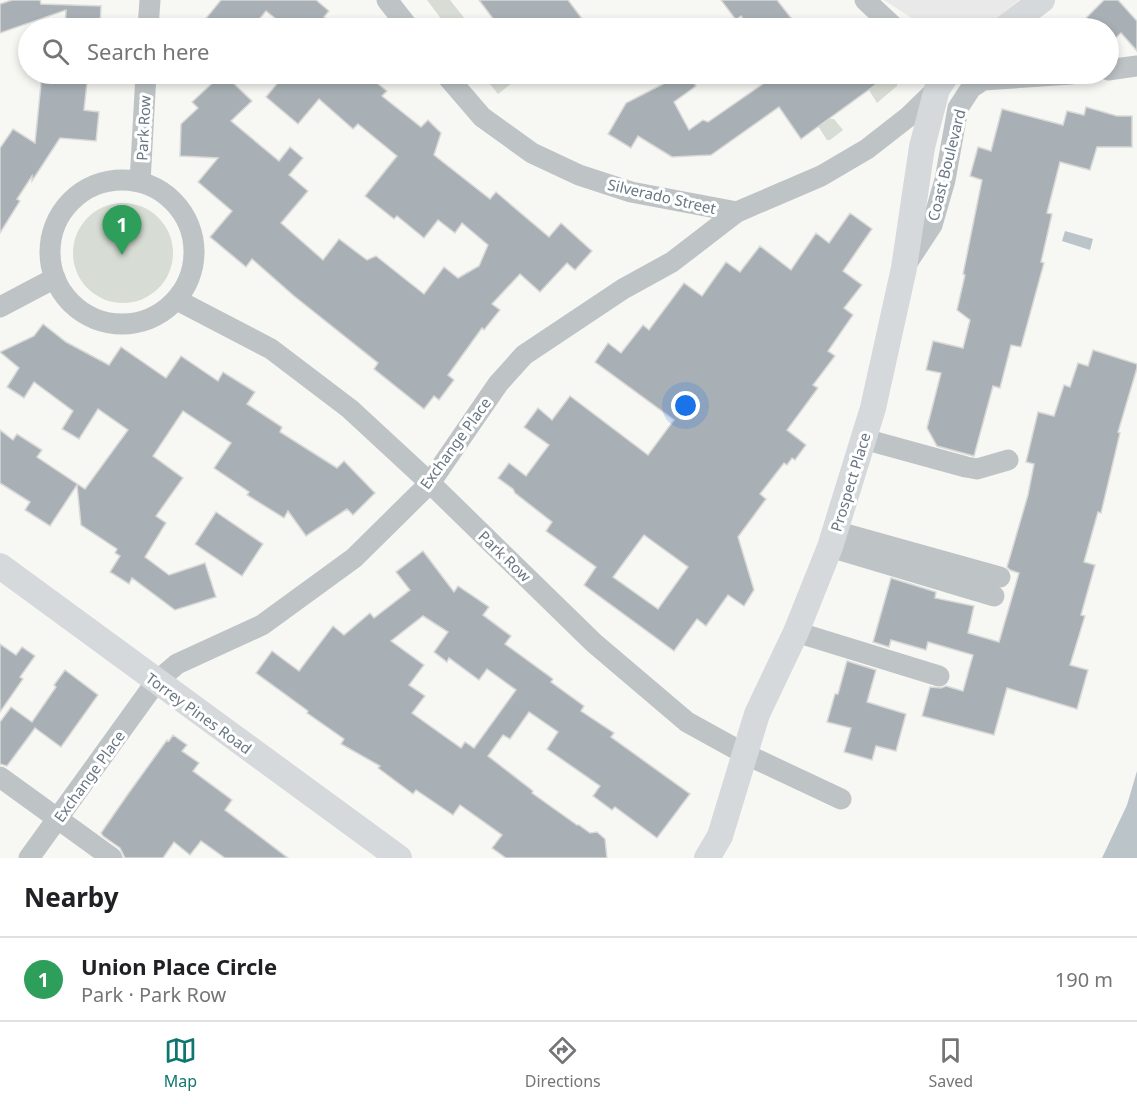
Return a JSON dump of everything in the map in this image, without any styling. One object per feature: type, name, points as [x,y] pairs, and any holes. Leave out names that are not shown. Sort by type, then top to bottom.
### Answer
[{"type":"main road","points":[[1018,18],[1042,0]]},
{"type":"main road","name":"Prospect Place","points":[[707,858],[720,836],[757,714],[796,632],[832,539],[864,439],[904,268],[922,147],[938,84]]},
{"type":"main road","name":"Torrey Pines Road","points":[[0,566],[399,858]]},
{"type":"street","points":[[149,18],[150,0]]},
{"type":"street","points":[[387,0],[401,18]]},
{"type":"street","points":[[865,0],[884,18]]},
{"type":"street","points":[[1119,68],[1137,66]]},
{"type":"street","name":"Park Row","points":[[140,182],[145,84]]},
{"type":"street","name":"Silverado Street","points":[[454,84],[482,117],[532,153],[579,175],[631,192],[737,212]]},
{"type":"street","name":"Exchange Place","points":[[29,858],[156,682],[177,664],[262,625],[354,558],[430,483],[498,384],[524,356],[623,289],[672,262],[737,212],[801,186],[853,158],[908,117],[935,84]]},
{"type":"street","name":"Coast Boulevard","points":[[904,268],[932,225],[945,180],[958,108],[971,88],[977,84]]},
{"type":"street","name":"Park Row","points":[[117,180],[140,182],[162,191],[180,208],[192,230],[195,255],[190,279],[177,300],[158,316],[135,324],[110,324],[87,315],[68,300],[55,278],[50,256],[52,234],[63,209],[76,196],[95,185],[117,180]]},
{"type":"street","points":[[0,307],[55,278]]},
{"type":"street","name":"Park Row","points":[[177,300],[272,349],[350,409],[430,483],[594,643],[687,722],[745,754],[841,799]]},
{"type":"street","points":[[864,439],[966,467],[978,468],[1008,460]]},
{"type":"street","points":[[832,539],[997,587]]},
{"type":"street","points":[[796,632],[939,676]]},
{"type":"street","points":[[0,777],[112,858]]},
{"type":"shaded area","points":[[427,0],[450,0],[464,18],[440,18]]},
{"type":"shaded area","points":[[884,0],[1019,0],[998,18],[912,18]]},
{"type":"shaded area","points":[[490,84],[511,84],[498,94]]},
{"type":"shaded area","points":[[877,84],[897,84],[877,103],[869,90]]},
{"type":"shaded area","points":[[828,119],[834,119],[843,130],[830,140],[827,140],[818,126]]},
{"type":"shaded area","points":[[123,203],[142,206],[159,217],[170,234],[173,253],[170,272],[159,289],[142,300],[123,303],[104,300],[87,289],[76,272],[73,253],[76,234],[87,217],[104,206]]},
{"type":"shaded area","points":[[1065,231],[1093,239],[1090,250],[1062,241]]},
{"type":"shaded area","points":[[1137,771],[1137,858],[1102,858],[1127,805]]},
{"type":"building","points":[[12,0],[40,0],[41,4],[101,6],[100,18],[66,18],[66,10],[43,18],[18,18],[18,27],[0,33],[0,4]]},
{"type":"building","points":[[221,0],[316,0],[329,11],[325,18],[275,18],[266,11],[260,18],[206,18]]},
{"type":"building","points":[[479,0],[568,0],[582,18],[492,18]]},
{"type":"building","points":[[721,0],[777,0],[791,18],[742,18],[741,16],[734,18]]},
{"type":"building","points":[[1104,0],[1118,0],[1137,21],[1137,51],[1121,33],[1119,35],[1119,18],[1086,18]]},
{"type":"building","points":[[41,84],[87,84],[84,110],[99,112],[96,141],[60,138],[32,181],[32,176],[17,199],[20,201],[0,233],[0,148],[13,129],[35,143]]},
{"type":"building","points":[[211,84],[234,84],[252,101],[231,121],[279,161],[290,147],[303,158],[289,175],[308,191],[281,223],[323,260],[339,239],[367,260],[376,256],[424,294],[444,267],[458,278],[479,266],[488,245],[462,223],[455,233],[438,220],[424,238],[397,216],[394,219],[365,196],[397,156],[358,124],[353,129],[319,99],[298,124],[266,97],[277,84],[378,84],[387,91],[382,96],[421,127],[428,120],[441,133],[434,155],[490,199],[496,192],[549,237],[561,223],[592,251],[575,270],[567,263],[540,292],[520,274],[492,304],[500,310],[484,330],[482,328],[448,375],[454,380],[439,400],[434,396],[424,409],[374,369],[378,363],[252,259],[246,267],[210,237],[232,211],[198,182],[218,158],[180,156],[181,124],[198,108],[192,102]]},
{"type":"building","points":[[663,84],[695,84],[696,86],[674,102],[689,130],[703,120],[708,122],[763,84],[877,84],[801,139],[779,107],[711,155],[672,157],[638,136],[631,148],[608,134],[626,103]]},
{"type":"building","points":[[1086,107],[1117,116],[1132,116],[1132,147],[1097,147],[1090,170],[1060,162],[1047,213],[1052,214],[1041,262],[1044,263],[1021,347],[1011,345],[1000,388],[993,386],[974,456],[937,446],[927,428],[941,373],[926,370],[933,341],[963,348],[970,320],[957,310],[982,180],[970,176],[978,147],[991,151],[1002,109],[1063,125],[1067,111],[1084,115]]},
{"type":"building","points":[[850,213],[872,229],[843,271],[862,285],[844,308],[853,315],[828,351],[835,356],[813,385],[818,388],[787,430],[806,445],[795,460],[792,458],[787,465],[784,463],[760,494],[766,499],[738,537],[754,590],[744,606],[728,595],[706,626],[697,619],[674,651],[584,585],[596,567],[546,531],[552,522],[498,478],[509,463],[526,476],[549,445],[524,427],[538,408],[552,420],[570,396],[648,455],[674,420],[595,362],[608,343],[621,353],[643,325],[649,330],[684,283],[702,296],[726,262],[740,272],[760,246],[791,270],[816,233],[829,243]],"holes":[[[644,535],[688,567],[658,609],[613,577]]]},
{"type":"building","points":[[43,324],[66,342],[109,365],[121,347],[166,378],[181,356],[218,381],[223,372],[255,392],[247,404],[282,427],[280,432],[337,468],[344,461],[375,493],[353,515],[347,509],[306,536],[288,511],[284,518],[247,495],[249,492],[214,468],[231,443],[183,411],[153,456],[183,478],[156,516],[166,523],[145,557],[169,575],[205,563],[216,597],[175,610],[132,578],[129,584],[110,572],[120,556],[115,553],[117,549],[81,525],[77,485],[50,526],[25,510],[30,502],[0,483],[0,430],[13,440],[17,434],[42,450],[37,457],[85,489],[128,430],[98,409],[79,439],[62,429],[73,411],[34,382],[24,398],[7,387],[19,368],[0,352],[34,336]]},
{"type":"building","points":[[1093,350],[1137,364],[1137,368],[1118,432],[1120,433],[1101,513],[1098,512],[1084,562],[1095,565],[1081,615],[1085,616],[1070,665],[1088,670],[1077,709],[1007,688],[994,735],[922,716],[930,687],[946,686],[963,691],[973,655],[928,642],[926,650],[891,640],[889,647],[873,642],[891,578],[936,592],[935,598],[974,606],[968,633],[999,642],[1019,573],[1007,567],[1028,495],[1034,464],[1026,462],[1038,412],[1054,416],[1064,385],[1070,387],[1078,363],[1088,366]]},
{"type":"building","points":[[216,512],[263,544],[242,576],[195,544]]},
{"type":"building","points":[[423,551],[454,592],[458,586],[489,607],[483,615],[511,636],[505,644],[553,679],[551,682],[584,706],[581,711],[614,733],[611,737],[690,794],[657,838],[615,807],[612,810],[593,796],[600,786],[547,749],[558,732],[529,712],[510,739],[503,735],[488,756],[533,791],[532,793],[577,825],[590,833],[597,832],[605,839],[607,858],[506,858],[492,848],[502,835],[460,805],[453,815],[416,790],[413,794],[378,768],[380,766],[341,744],[344,739],[256,673],[272,651],[299,671],[333,626],[344,635],[370,613],[374,618],[410,590],[396,572]],"holes":[[[423,616],[448,632],[434,652],[447,662],[449,658],[479,680],[487,669],[516,690],[474,748],[465,742],[461,748],[412,713],[425,696],[409,685],[424,665],[391,641]]]},
{"type":"building","points":[[0,644],[16,655],[22,647],[35,656],[20,677],[23,679],[0,712]]},
{"type":"building","points":[[847,661],[876,670],[867,702],[906,714],[896,751],[876,746],[872,760],[844,752],[851,728],[827,722]]},
{"type":"building","points":[[65,670],[98,695],[61,747],[35,728],[7,766],[0,764],[0,722],[11,707],[32,722]]},
{"type":"building","points":[[173,735],[187,745],[182,751],[199,763],[193,771],[232,800],[225,810],[288,858],[225,858],[201,841],[190,855],[174,842],[163,858],[125,858],[120,848],[103,836],[101,833],[128,794]]},
{"type":"place","name":"Union Place Circle","points":[[122,255]]}]
